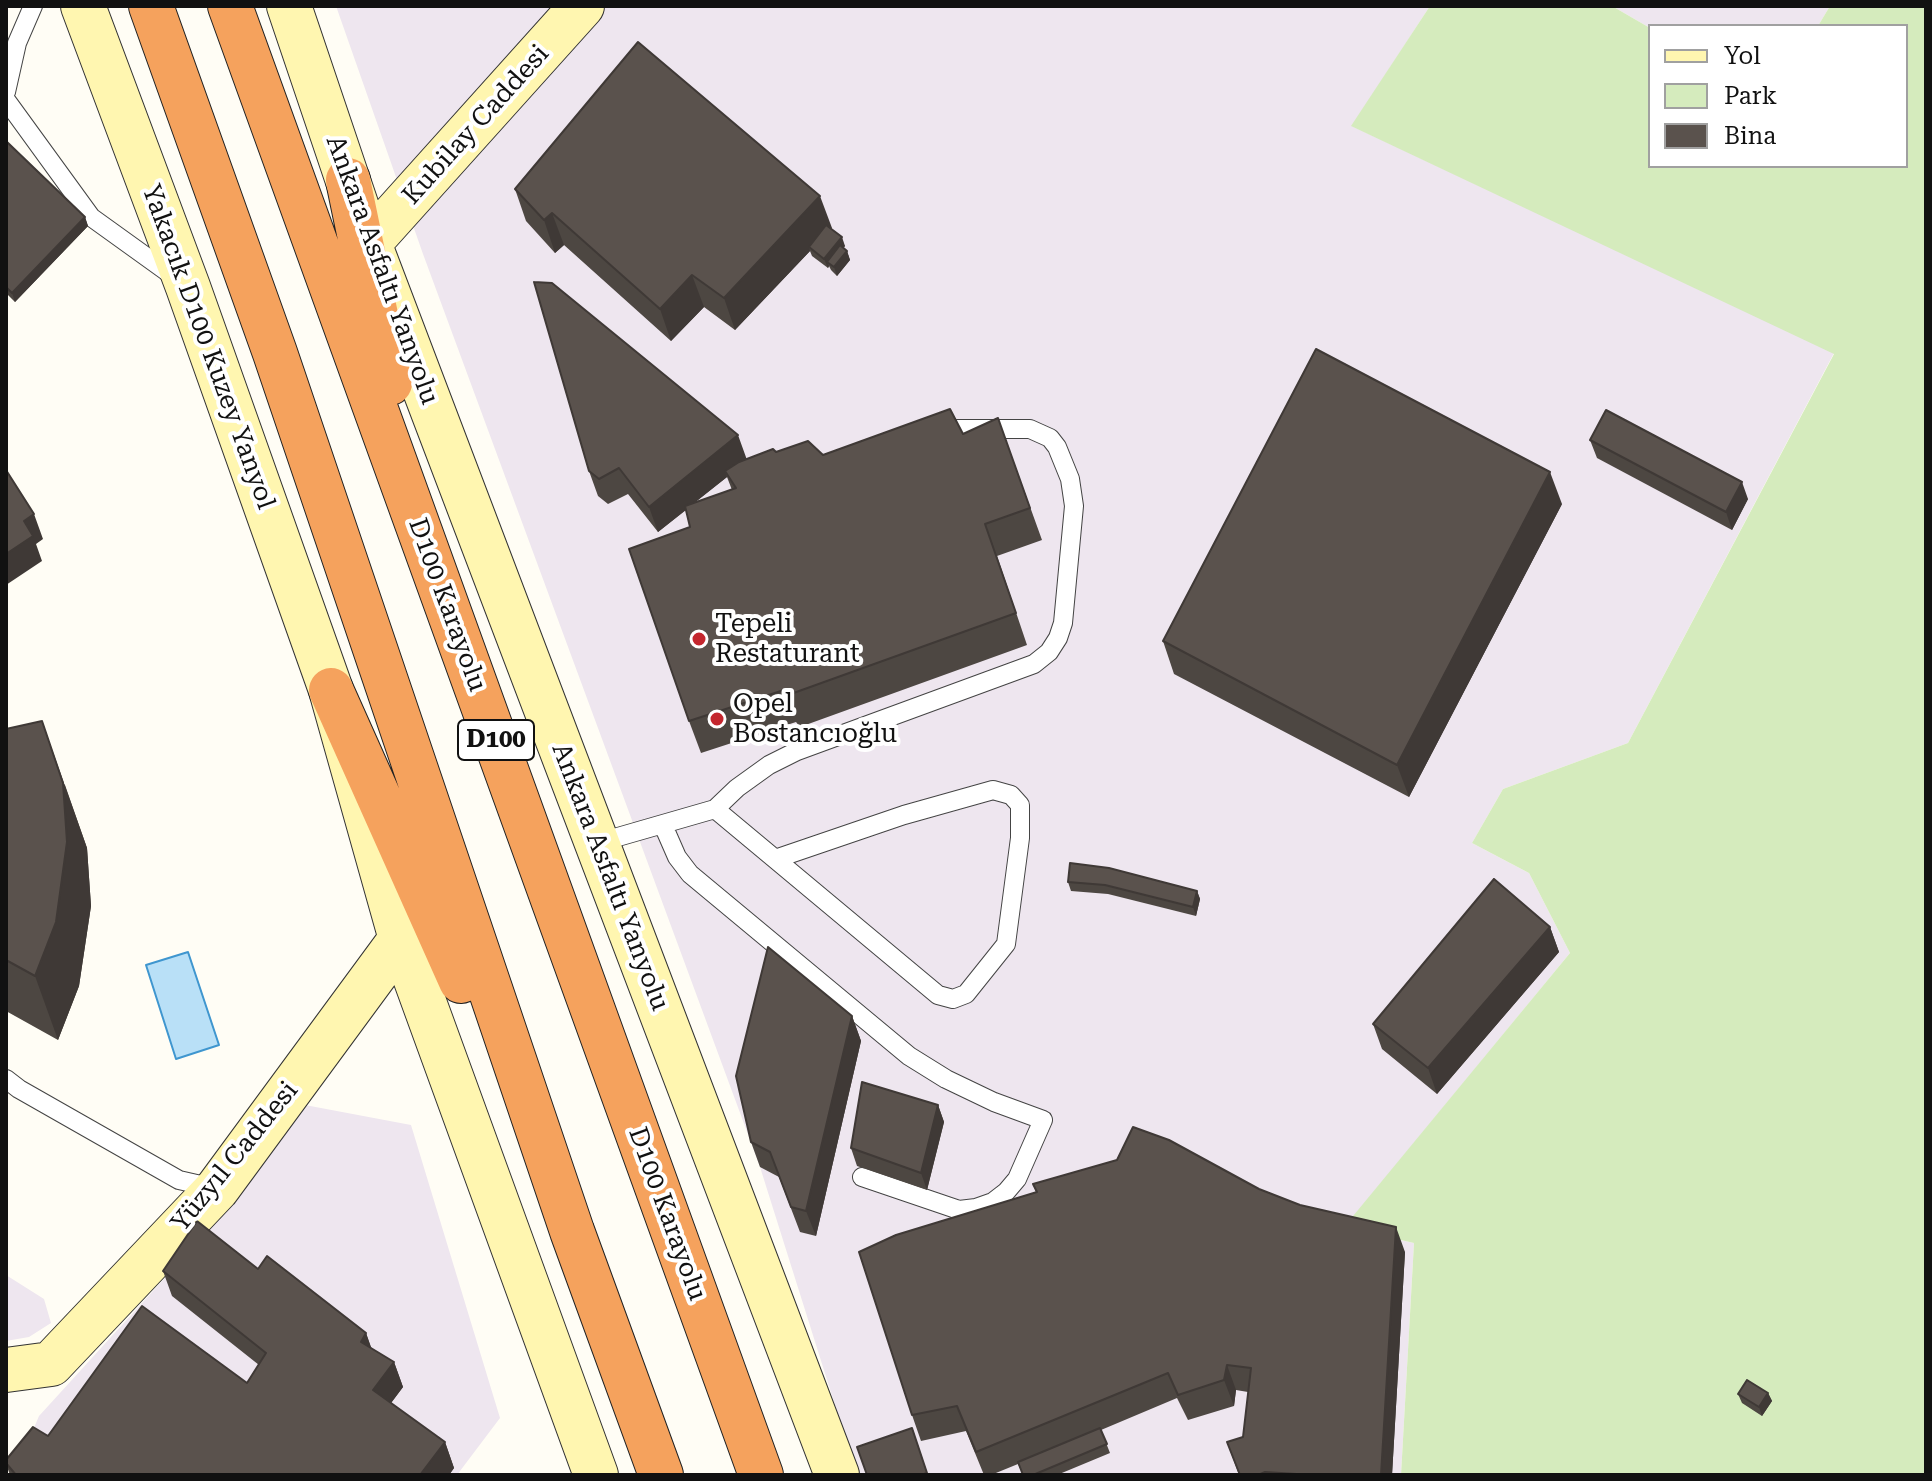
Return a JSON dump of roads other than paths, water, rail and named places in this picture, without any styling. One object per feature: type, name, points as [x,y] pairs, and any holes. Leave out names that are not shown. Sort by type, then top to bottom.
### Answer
[{"type":"highway","points":[[151,6],[275,353],[572,1231],[661,1475]]},
{"type":"highway","name":"D100 Karayolu","points":[[230,6],[761,1475]]},
{"type":"highway","points":[[348,180],[421,534]]},
{"type":"highway","points":[[331,690],[572,1231]]},
{"type":"main road","name":"Yakacık D100 Kuzey Yanyol","points":[[83,6],[188,287],[331,690]]},
{"type":"main road","name":"Ankara Asfaltı Yanyolu","points":[[289,6],[369,243],[837,1475]]},
{"type":"main road","name":"Kubilay Caddesi","points":[[369,243],[582,6]]},
{"type":"main road","points":[[331,690],[401,939],[596,1475]]},
{"type":"main road","name":"Yüzyıl Caddesi","points":[[6,1370],[51,1364],[217,1189],[401,939]]},
{"type":"lane","points":[[6,92],[17,43],[33,6]]},
{"type":"lane","points":[[6,100],[91,217],[188,287]]},
{"type":"lane","points":[[597,843],[715,809],[748,780],[797,751],[1034,664],[1049,652],[1063,623],[1074,506],[1070,479],[1057,447],[1041,432],[1030,429],[951,429],[914,435]]},
{"type":"lane","points":[[715,809],[938,995],[945,999],[960,998],[966,994],[1006,944],[1020,838],[1020,805],[1011,795],[993,790],[904,815],[775,859]]},
{"type":"lane","points":[[663,825],[677,857],[690,874],[909,1056],[946,1079],[994,1102],[1043,1120],[1017,1179],[993,1202],[976,1208],[959,1210],[862,1177]]},
{"type":"lane","points":[[6,1079],[179,1180],[217,1189]]},
{"type":"water","points":[[188,952],[219,1045],[176,1059],[146,965]]},
{"type":"place","name":"Tepeli Restaturant","points":[[699,639]]},
{"type":"place","name":"Opel Bostancıoğlu","points":[[717,719]]}]
